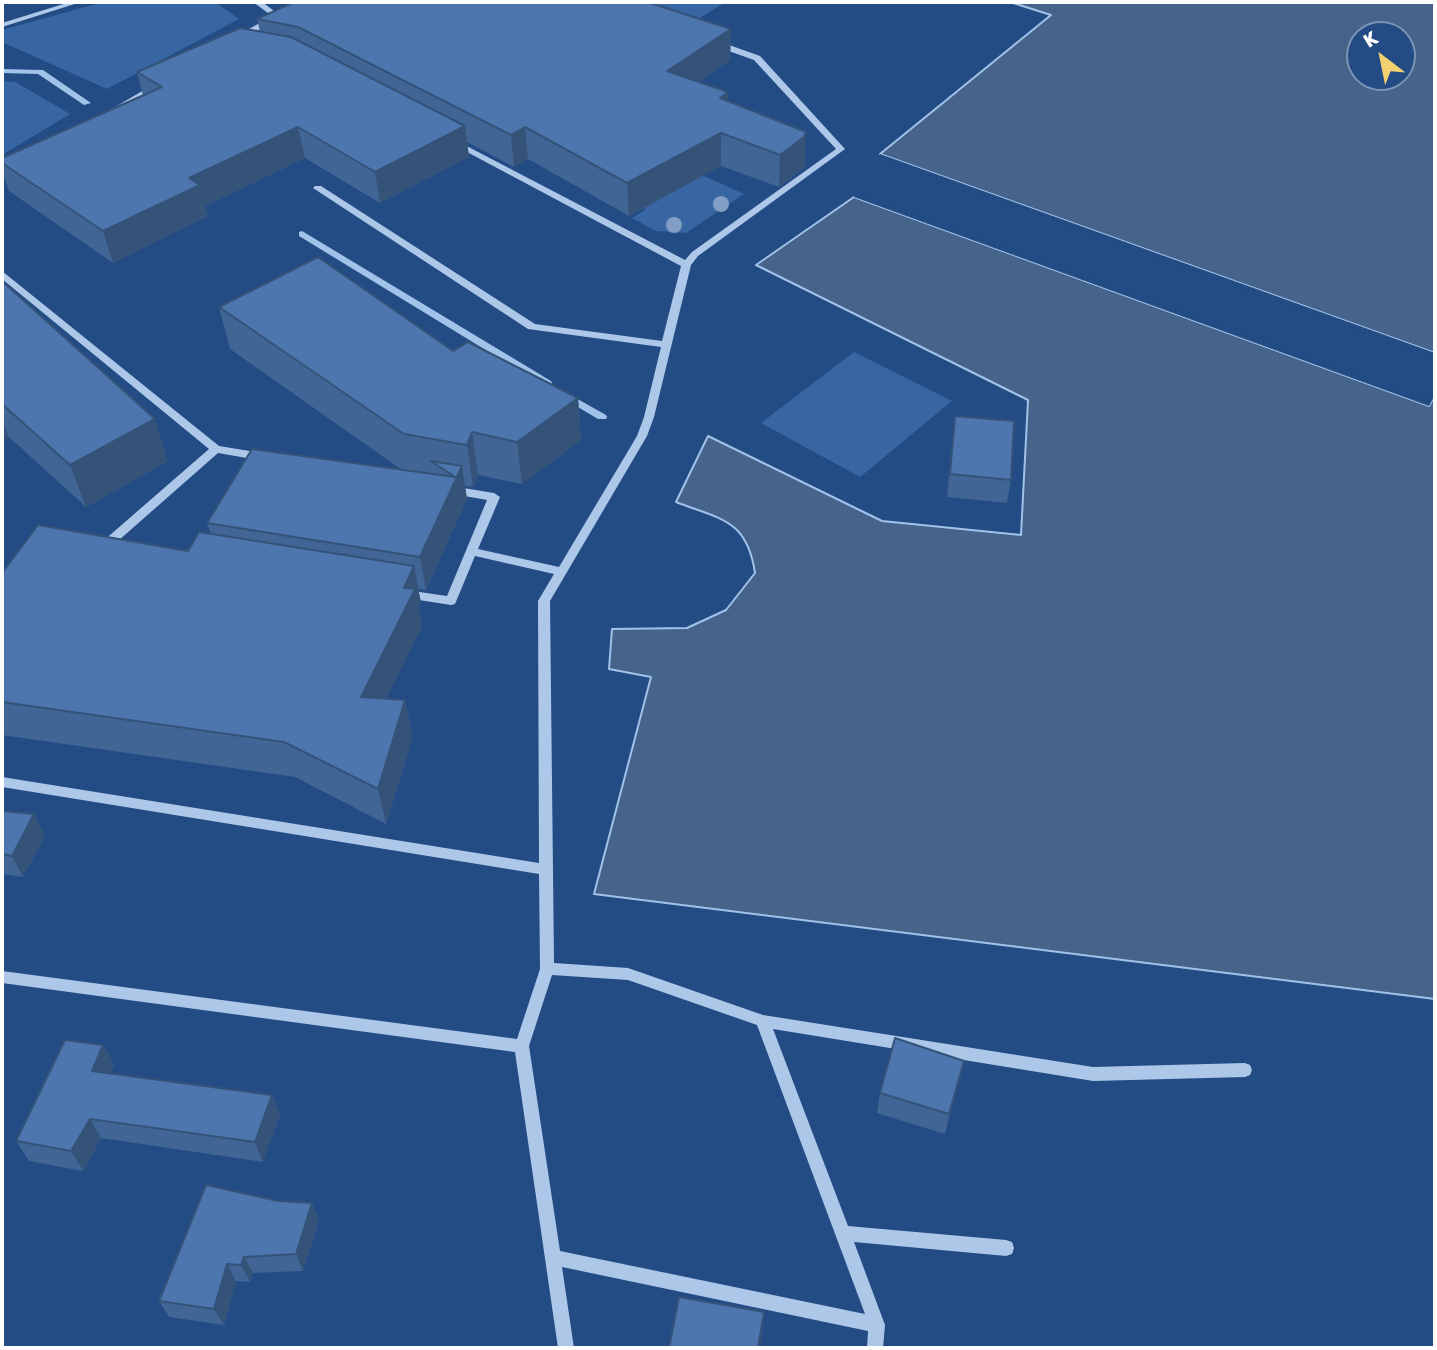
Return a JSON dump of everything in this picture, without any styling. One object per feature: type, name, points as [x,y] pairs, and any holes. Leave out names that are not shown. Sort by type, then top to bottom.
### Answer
[{"type":"street","points":[[2,25],[76,2]]},
{"type":"street","points":[[233,42],[277,16],[257,2]]},
{"type":"street","points":[[566,1348],[522,1046],[547,969],[544,601],[642,436],[686,265],[695,254],[841,149],[757,58],[704,39]]},
{"type":"street","points":[[106,115],[164,82]]},
{"type":"street","points":[[444,138],[686,265]]},
{"type":"street","points":[[318,188],[532,327],[667,345]]},
{"type":"street","points":[[2,274],[216,449],[280,460]]},
{"type":"street","points":[[119,547],[100,544],[216,449]]},
{"type":"street","points":[[398,592],[451,601],[494,497],[439,488]]},
{"type":"street","points":[[472,552],[560,571]]},
{"type":"street","points":[[2,782],[546,870]]},
{"type":"street","points":[[547,969],[628,974],[762,1021],[1093,1074],[1245,1070]]},
{"type":"street","points":[[2,977],[522,1046]]},
{"type":"street","points":[[762,1021],[877,1325],[875,1348]]},
{"type":"street","points":[[842,1233],[1006,1248]]},
{"type":"street","points":[[553,1257],[877,1325]]},
{"type":"shaded area","points":[[103,2],[215,2],[239,19],[107,89],[2,42],[2,30]]},
{"type":"shaded area","points":[[629,2],[726,2],[690,24]]},
{"type":"shaded area","points":[[1010,2],[1435,2],[1435,353],[880,154],[1051,15]]},
{"type":"shaded area","points":[[2,81],[15,82],[70,114],[2,155]]},
{"type":"shaded area","points":[[702,175],[744,194],[686,233],[656,231],[632,218],[646,209],[615,192]]},
{"type":"shaded area","points":[[854,197],[1429,406],[1435,395],[1435,999],[594,894],[651,677],[609,669],[612,629],[687,628],[726,610],[755,573],[751,555],[738,531],[718,518],[676,502],[708,436],[882,521],[1021,535],[1028,400],[756,265]]},
{"type":"shaded area","points":[[854,352],[952,401],[860,477],[761,423]]},
{"type":"pier","points":[[880,154],[1435,353],[1435,357],[878,157]]},
{"type":"pier","points":[[855,194],[1427,402],[1435,391],[1435,395],[1429,406],[854,197]]},
{"type":"building","points":[[294,2],[647,2],[731,29],[667,71],[728,92],[720,98],[806,132],[804,137],[780,155],[721,133],[627,183],[525,127],[511,135],[298,27],[257,19]]},
{"type":"building","points":[[240,28],[291,37],[465,126],[375,172],[298,127],[189,178],[200,185],[103,231],[2,163],[2,158],[162,87],[137,72]]},
{"type":"building","points":[[318,257],[453,351],[468,342],[578,398],[517,442],[472,432],[467,445],[404,434],[219,307]]},
{"type":"building","points":[[2,281],[155,419],[70,465],[2,404]]},
{"type":"building","points":[[955,416],[1014,421],[1011,480],[950,474]]},
{"type":"building","points":[[252,449],[455,477],[431,461],[462,466],[420,557],[207,523]]},
{"type":"building","points":[[38,525],[188,551],[199,532],[414,566],[404,588],[415,589],[361,697],[405,700],[378,789],[284,742],[2,702],[2,573]]},
{"type":"building","points":[[2,811],[34,814],[12,856],[2,854]]},
{"type":"building","points":[[895,1038],[964,1061],[949,1114],[880,1093]]},
{"type":"building","points":[[65,1040],[103,1045],[92,1071],[272,1095],[255,1142],[90,1119],[71,1151],[16,1141]]},
{"type":"building","points":[[206,1185],[278,1201],[312,1203],[296,1254],[244,1257],[241,1265],[227,1264],[214,1309],[159,1301]]},
{"type":"building","points":[[679,1297],[764,1312],[758,1348],[669,1348]]},
{"type":"waterway","points":[[2,71],[40,72],[87,103]]},
{"type":"waterway","points":[[302,234],[547,383]]},
{"type":"waterway","points":[[565,395],[602,417]]}]
